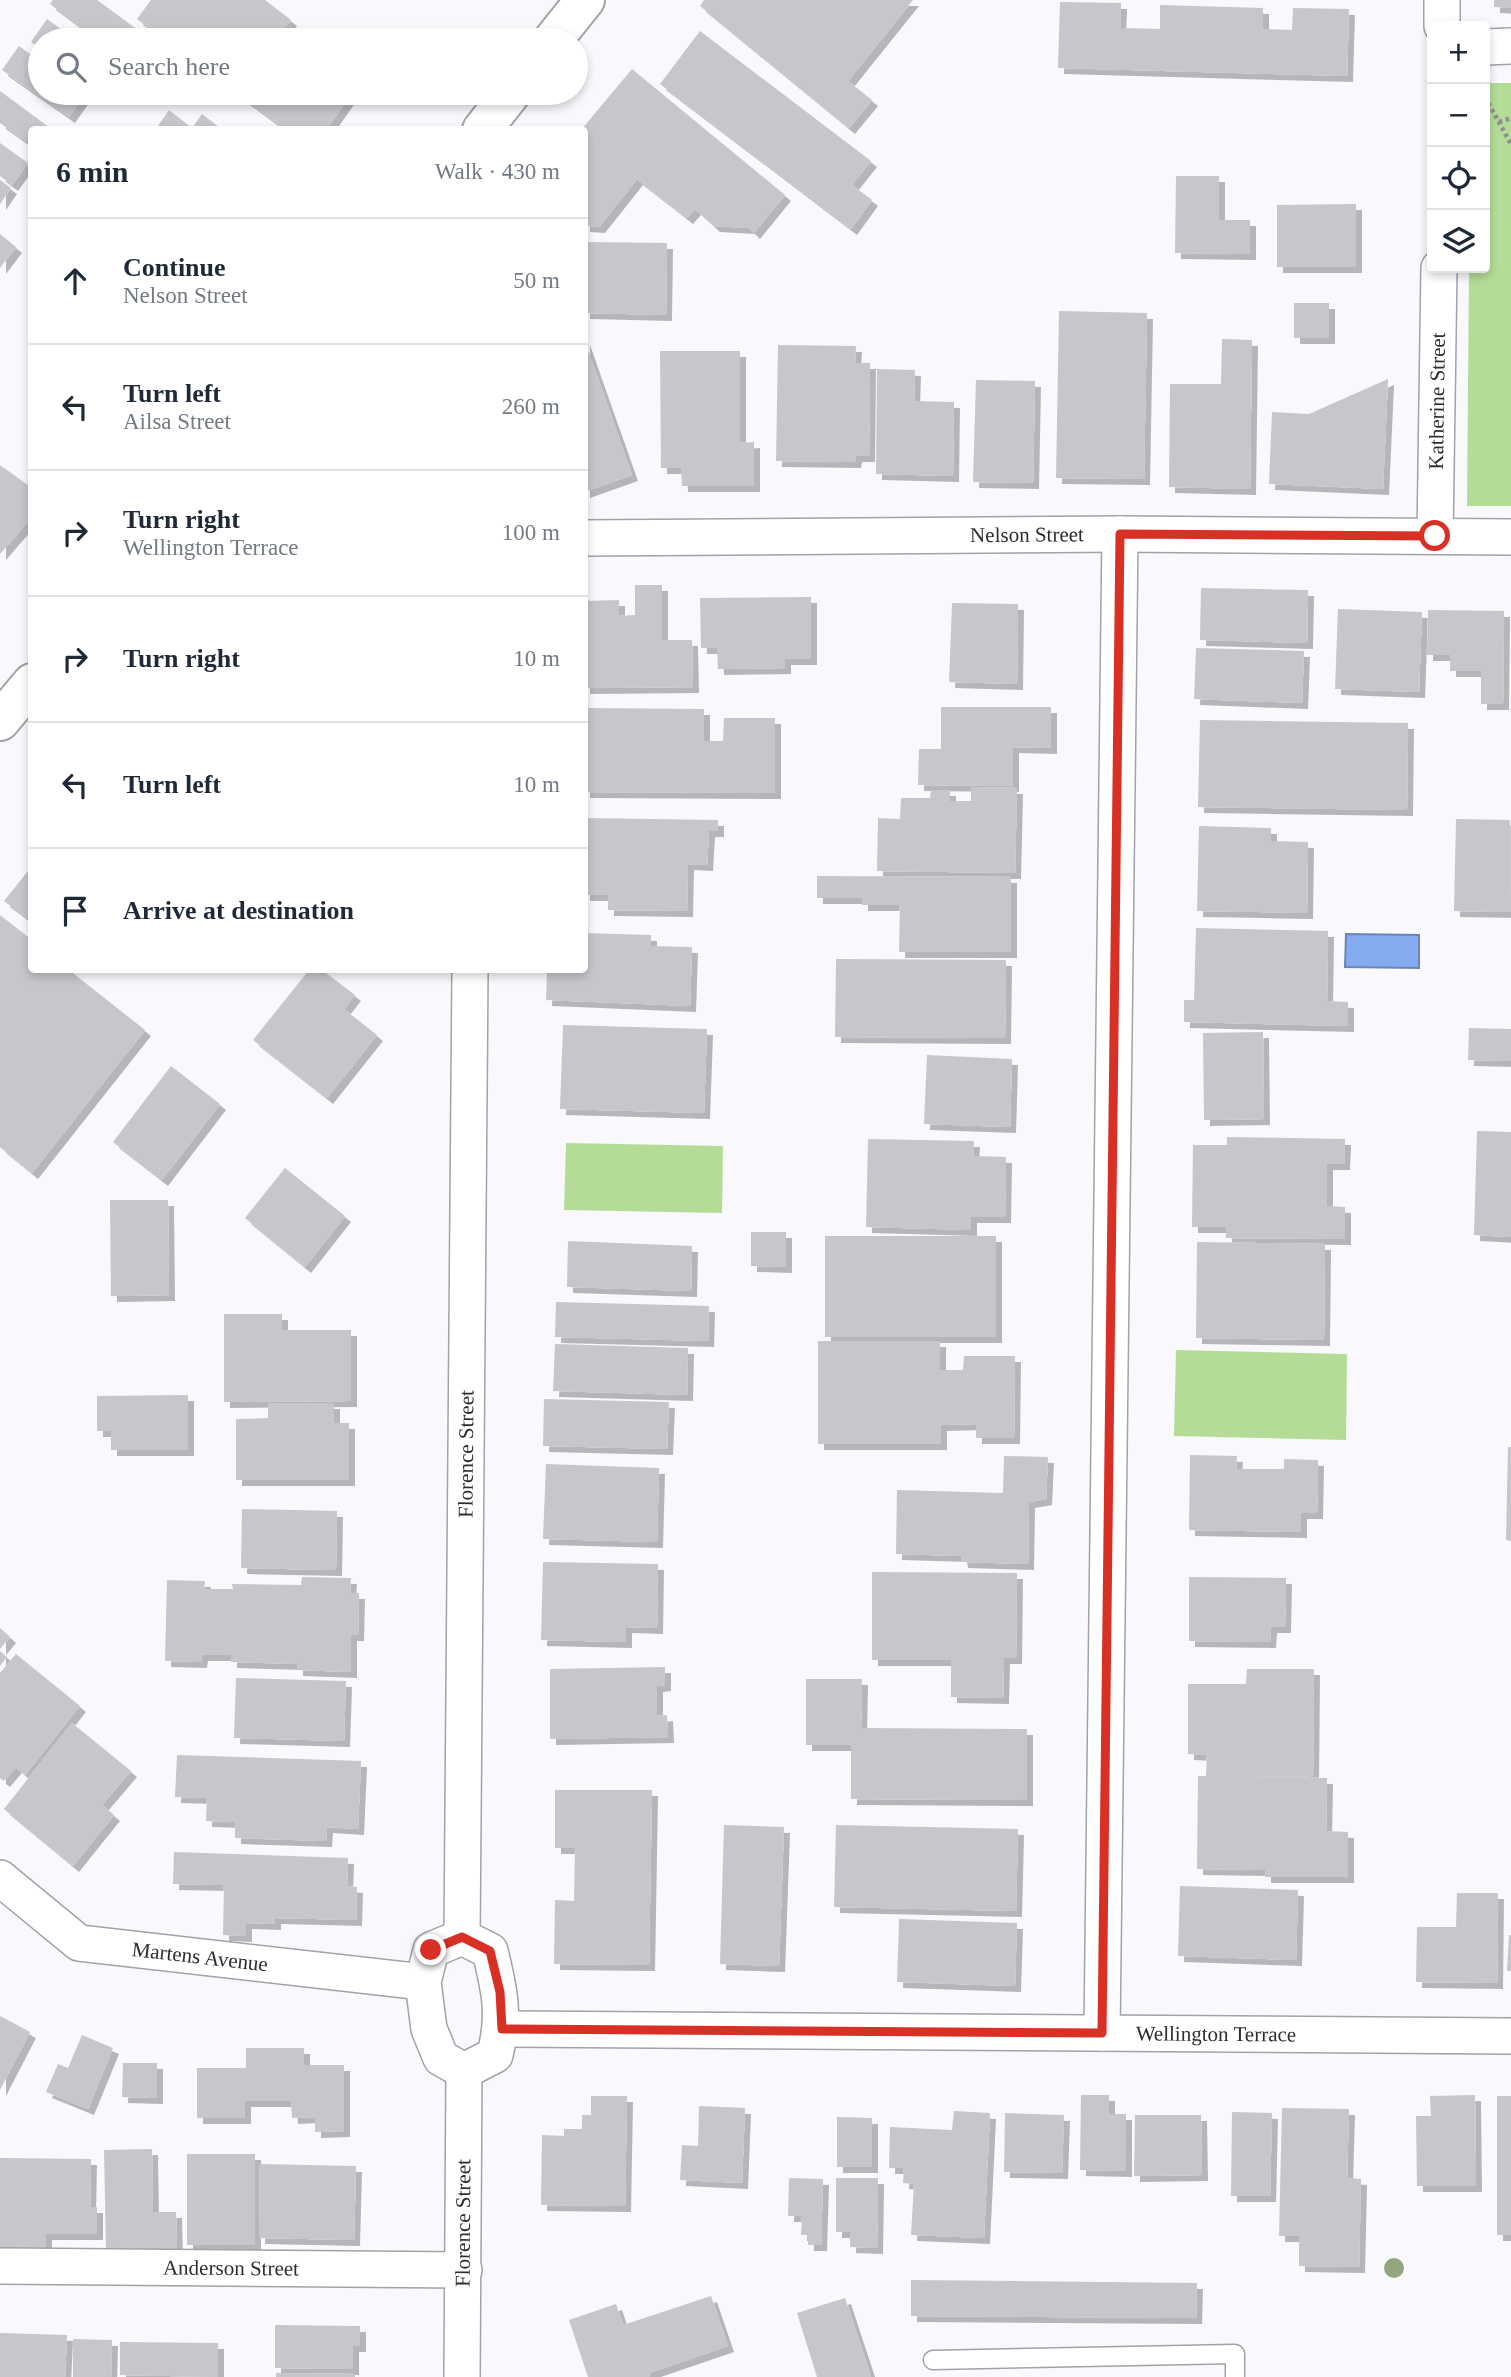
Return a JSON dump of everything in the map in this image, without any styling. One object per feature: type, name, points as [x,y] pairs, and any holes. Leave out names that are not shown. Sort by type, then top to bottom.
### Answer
[{"type":"highway","points":[[563,28],[585,0]]},
{"type":"highway","points":[[485,126],[502,105]]},
{"type":"highway","points":[[0,721],[28,688]]},
{"type":"street","points":[[1442,0],[1442,21]]},
{"type":"street","points":[[1490,47],[1511,46]]},
{"type":"street","name":"Katherine Street","points":[[1435,536],[1439,273]]},
{"type":"street","points":[[1102,2033],[1120,534]]},
{"type":"street","name":"Nelson Street","points":[[588,538],[1120,534],[1511,537]]},
{"type":"street","name":"Florence Street","points":[[462,1937],[470,973]]},
{"type":"street","name":"Martens Avenue","points":[[0,1878],[79,1943],[423,1982]]},
{"type":"street","points":[[462,1937],[490,1951],[500,1992],[502,2029],[495,2055],[464,2071],[441,2058],[429,2029],[423,1982],[431,1950],[462,1937]]},
{"type":"street","name":"Wellington Terrace","points":[[502,2029],[1511,2036]]},
{"type":"street","name":"Florence Street","points":[[462,2377],[464,2071]]},
{"type":"street","name":"Anderson Street","points":[[0,2266],[464,2270]]},
{"type":"lane","points":[[933,2360],[1235,2354],[1234,2377]]},
{"type":"path","points":[[1490,106],[1511,144]]},
{"type":"path","points":[[1499,122],[1511,118]]},
{"type":"green space","points":[[1490,83],[1511,83],[1511,506],[1467,506],[1469,273],[1490,273]]},
{"type":"green space","points":[[566,1143],[723,1146],[722,1213],[564,1210]]},
{"type":"green space","points":[[1176,1350],[1347,1354],[1346,1440],[1174,1436]]},
{"type":"water","points":[[1346,934],[1419,935],[1419,968],[1345,967]]},
{"type":"building","points":[[53,0],[97,0],[135,28],[82,28],[50,4]]},
{"type":"building","points":[[151,0],[265,0],[291,20],[284,28],[149,28],[137,19]]},
{"type":"building","points":[[704,0],[913,0],[848,81],[872,100],[849,128],[700,6]]},
{"type":"building","points":[[1494,0],[1511,0],[1511,8],[1494,7]]},
{"type":"building","points":[[1060,2],[1121,3],[1120,28],[1160,29],[1160,5],[1263,8],[1263,29],[1292,30],[1293,8],[1349,9],[1347,76],[1058,68]]},
{"type":"building","points":[[47,19],[59,28],[41,28]]},
{"type":"building","points":[[700,31],[871,161],[852,185],[872,200],[851,229],[660,84]]},
{"type":"building","points":[[19,46],[28,52],[28,88],[2,70]]},
{"type":"building","points":[[632,69],[785,195],[754,233],[749,228],[714,226],[695,209],[687,218],[637,179],[599,227],[588,226],[588,126],[584,126]]},
{"type":"building","points":[[0,91],[48,126],[28,126],[28,143],[0,123]]},
{"type":"building","points":[[52,105],[78,105],[69,117]]},
{"type":"building","points":[[252,105],[344,105],[329,126],[281,126]]},
{"type":"building","points":[[169,110],[189,126],[158,126]]},
{"type":"building","points":[[202,114],[218,126],[193,126]]},
{"type":"building","points":[[0,143],[28,163],[12,185],[0,176]]},
{"type":"building","points":[[1176,176],[1219,176],[1219,220],[1250,220],[1250,254],[1175,253]]},
{"type":"building","points":[[0,180],[11,188],[0,204]]},
{"type":"building","points":[[1356,204],[1356,267],[1277,267],[1277,205]]},
{"type":"building","points":[[0,234],[16,247],[0,268]]},
{"type":"building","points":[[588,242],[667,243],[666,315],[588,313]]},
{"type":"building","points":[[1294,303],[1329,303],[1329,338],[1294,338]]},
{"type":"building","points":[[1059,311],[1147,313],[1144,479],[1056,478]]},
{"type":"building","points":[[1222,339],[1252,340],[1250,489],[1169,487],[1170,384],[1221,384]]},
{"type":"building","points":[[778,345],[856,346],[855,363],[870,363],[869,456],[856,456],[855,462],[776,461]]},
{"type":"building","points":[[588,350],[632,475],[588,491]]},
{"type":"building","points":[[660,351],[740,351],[740,443],[754,442],[754,486],[682,486],[681,468],[661,468]]},
{"type":"building","points":[[877,369],[915,370],[914,401],[954,402],[953,476],[876,474]]},
{"type":"building","points":[[1388,379],[1383,489],[1269,484],[1272,412],[1309,414]]},
{"type":"building","points":[[976,380],[1035,381],[1033,483],[973,482]]},
{"type":"building","points":[[0,465],[28,485],[28,522],[0,554]]},
{"type":"building","points":[[635,585],[662,585],[662,640],[692,640],[693,687],[588,688],[588,601],[619,600],[619,616],[635,615]]},
{"type":"building","points":[[1201,588],[1308,590],[1307,643],[1200,640]]},
{"type":"building","points":[[811,597],[811,659],[785,659],[785,668],[718,669],[717,648],[701,648],[700,598]]},
{"type":"building","points":[[952,603],[1018,604],[1017,684],[949,682]]},
{"type":"building","points":[[1338,609],[1422,612],[1419,692],[1335,689]]},
{"type":"building","points":[[1428,610],[1504,611],[1503,704],[1481,704],[1481,671],[1450,671],[1450,655],[1427,655]]},
{"type":"building","points":[[1196,648],[1304,651],[1302,703],[1194,699]]},
{"type":"building","points":[[941,707],[1051,707],[1051,748],[1013,747],[1013,786],[918,785],[919,749],[941,749]]},
{"type":"building","points":[[588,708],[704,709],[704,741],[723,741],[724,718],[775,718],[775,793],[588,792]]},
{"type":"building","points":[[1200,720],[1408,723],[1407,810],[1198,807]]},
{"type":"building","points":[[971,787],[1017,788],[1015,873],[877,871],[878,818],[900,819],[901,798],[930,798],[931,790],[950,790],[950,801],[971,801]]},
{"type":"building","points":[[588,818],[718,820],[718,831],[709,831],[707,865],[688,864],[687,911],[608,910],[608,895],[588,895]]},
{"type":"building","points":[[1456,819],[1510,820],[1511,912],[1454,911]]},
{"type":"building","points":[[1199,826],[1271,828],[1271,841],[1308,842],[1307,913],[1197,911]]},
{"type":"building","points":[[28,871],[28,919],[4,901]]},
{"type":"building","points":[[817,876],[1011,877],[1011,952],[899,952],[900,905],[862,905],[862,898],[817,898]]},
{"type":"building","points":[[0,915],[28,937],[28,973],[73,973],[145,1030],[32,1173],[0,1147]]},
{"type":"building","points":[[1196,928],[1328,931],[1327,1001],[1348,1002],[1348,1026],[1184,1022],[1184,1000],[1194,1000]]},
{"type":"building","points":[[588,933],[651,935],[651,946],[692,947],[690,1006],[546,1000],[547,973],[588,973]]},
{"type":"building","points":[[836,959],[1006,960],[1005,1038],[835,1037]]},
{"type":"building","points":[[307,973],[326,973],[355,995],[344,1009],[377,1035],[327,1098],[253,1040]]},
{"type":"building","points":[[563,1025],[707,1029],[704,1113],[560,1109]]},
{"type":"building","points":[[1469,1028],[1511,1029],[1511,1061],[1468,1060]]},
{"type":"building","points":[[1263,1032],[1264,1119],[1204,1120],[1203,1033]]},
{"type":"building","points":[[927,1055],[1012,1059],[1010,1127],[924,1124]]},
{"type":"building","points":[[171,1066],[220,1104],[162,1180],[113,1142]]},
{"type":"building","points":[[1477,1131],[1511,1132],[1511,1237],[1474,1235]]},
{"type":"building","points":[[1227,1137],[1345,1139],[1344,1164],[1327,1164],[1327,1206],[1345,1207],[1345,1239],[1226,1238],[1226,1227],[1192,1227],[1193,1145],[1227,1145]]},
{"type":"building","points":[[868,1139],[974,1141],[973,1156],[1006,1157],[1005,1217],[971,1217],[971,1230],[866,1227]]},
{"type":"building","points":[[285,1168],[345,1216],[305,1267],[245,1218]]},
{"type":"building","points":[[110,1200],[168,1200],[169,1295],[111,1296]]},
{"type":"building","points":[[751,1232],[786,1232],[786,1267],[751,1266]]},
{"type":"building","points":[[825,1236],[996,1236],[996,1337],[825,1337]]},
{"type":"building","points":[[568,1241],[692,1246],[691,1291],[567,1287]]},
{"type":"building","points":[[1197,1242],[1325,1244],[1324,1340],[1196,1338]]},
{"type":"building","points":[[556,1302],[709,1306],[708,1341],[555,1337]]},
{"type":"building","points":[[224,1314],[282,1314],[282,1330],[351,1330],[351,1401],[224,1402]]},
{"type":"building","points":[[818,1341],[940,1341],[940,1370],[963,1370],[964,1356],[1015,1356],[1014,1438],[976,1438],[976,1424],[941,1425],[941,1444],[818,1444]]},
{"type":"building","points":[[555,1344],[688,1348],[687,1395],[553,1391]]},
{"type":"building","points":[[188,1395],[188,1450],[111,1450],[111,1431],[97,1431],[97,1396]]},
{"type":"building","points":[[544,1399],[669,1402],[667,1449],[543,1446]]},
{"type":"building","points":[[268,1403],[334,1403],[334,1423],[349,1423],[349,1480],[236,1480],[236,1419],[268,1418]]},
{"type":"building","points":[[1508,1447],[1511,1447],[1511,1541],[1506,1540]]},
{"type":"building","points":[[1190,1455],[1237,1456],[1236,1469],[1284,1469],[1284,1459],[1318,1460],[1317,1513],[1301,1513],[1301,1532],[1189,1530]]},
{"type":"building","points":[[1004,1456],[1048,1457],[1046,1499],[1029,1502],[1028,1564],[962,1562],[961,1556],[896,1554],[897,1490],[1003,1493]]},
{"type":"building","points":[[546,1464],[659,1468],[657,1542],[543,1539]]},
{"type":"building","points":[[242,1509],[337,1511],[336,1570],[241,1568]]},
{"type":"building","points":[[543,1562],[658,1564],[657,1628],[626,1627],[626,1642],[541,1640]]},
{"type":"building","points":[[872,1572],[1017,1573],[1016,1658],[1004,1658],[1003,1698],[951,1697],[951,1660],[872,1660]]},
{"type":"building","points":[[302,1577],[351,1578],[350,1593],[359,1593],[358,1635],[351,1635],[351,1672],[297,1670],[297,1664],[231,1662],[231,1655],[202,1655],[201,1662],[165,1661],[167,1580],[205,1581],[204,1589],[233,1589],[232,1584],[301,1585]]},
{"type":"building","points":[[1189,1577],[1286,1578],[1285,1627],[1271,1627],[1270,1642],[1189,1641]]},
{"type":"building","points":[[0,1628],[10,1637],[0,1649]]},
{"type":"building","points":[[0,1651],[7,1657],[0,1666]]},
{"type":"building","points":[[16,1654],[80,1706],[25,1775],[16,1767],[4,1781],[0,1778],[0,1673]]},
{"type":"building","points":[[665,1667],[665,1685],[657,1686],[657,1716],[667,1715],[668,1737],[550,1739],[550,1669]]},
{"type":"building","points":[[1247,1669],[1314,1669],[1313,1776],[1239,1777],[1327,1778],[1326,1831],[1348,1832],[1348,1877],[1265,1877],[1265,1870],[1197,1869],[1198,1776],[1206,1776],[1207,1755],[1188,1754],[1188,1684],[1246,1684]]},
{"type":"building","points":[[236,1678],[346,1681],[344,1741],[234,1738]]},
{"type":"building","points":[[806,1679],[862,1679],[861,1728],[1027,1729],[1027,1800],[851,1799],[851,1745],[806,1745]]},
{"type":"building","points":[[72,1723],[131,1771],[102,1805],[114,1815],[73,1866],[4,1809]]},
{"type":"building","points":[[177,1755],[361,1761],[358,1829],[327,1827],[326,1841],[235,1838],[235,1822],[206,1821],[207,1798],[175,1797]]},
{"type":"building","points":[[555,1790],[652,1790],[649,1965],[554,1964],[555,1900],[574,1901],[575,1848],[555,1848]]},
{"type":"building","points":[[724,1825],[784,1827],[779,1966],[720,1964]]},
{"type":"building","points":[[836,1825],[1018,1829],[1016,1911],[834,1907]]},
{"type":"building","points":[[174,1852],[348,1858],[347,1886],[357,1887],[356,1920],[275,1918],[275,1924],[246,1923],[246,1936],[223,1935],[224,1885],[173,1884]]},
{"type":"building","points":[[1180,1886],[1298,1890],[1296,1960],[1178,1956]]},
{"type":"building","points":[[1457,1893],[1498,1893],[1497,1983],[1416,1982],[1417,1927],[1456,1927]]},
{"type":"building","points":[[899,1919],[1017,1923],[1015,1986],[897,1982]]},
{"type":"building","points":[[1509,1935],[1511,1971],[1507,1971]]},
{"type":"building","points":[[0,2016],[30,2032],[0,2090]]},
{"type":"building","points":[[82,2035],[113,2048],[88,2109],[46,2092],[58,2064],[68,2068]]},
{"type":"building","points":[[246,2048],[304,2048],[304,2065],[344,2065],[344,2131],[315,2132],[315,2117],[292,2118],[291,2101],[245,2101],[245,2118],[197,2118],[197,2068],[246,2068]]},
{"type":"building","points":[[123,2063],[157,2063],[157,2098],[122,2097]]},
{"type":"building","points":[[1081,2095],[1109,2095],[1109,2114],[1126,2114],[1126,2171],[1080,2170]]},
{"type":"building","points":[[1475,2095],[1476,2186],[1417,2186],[1416,2116],[1431,2116],[1430,2096]]},
{"type":"building","points":[[591,2096],[627,2096],[625,2206],[541,2205],[542,2135],[564,2136],[564,2129],[582,2129],[582,2115],[591,2115]]},
{"type":"building","points":[[1497,2096],[1511,2096],[1511,2235],[1497,2235]]},
{"type":"building","points":[[699,2106],[745,2108],[742,2183],[680,2180],[682,2145],[698,2146]]},
{"type":"building","points":[[1282,2108],[1349,2109],[1347,2178],[1361,2179],[1359,2267],[1299,2266],[1299,2236],[1279,2236]]},
{"type":"building","points":[[954,2111],[990,2113],[984,2238],[911,2235],[914,2184],[903,2183],[904,2168],[889,2168],[890,2127],[952,2130]]},
{"type":"building","points":[[1232,2112],[1272,2113],[1270,2196],[1231,2196]]},
{"type":"building","points":[[1005,2113],[1064,2115],[1062,2173],[1004,2172]]},
{"type":"building","points":[[1135,2115],[1201,2115],[1202,2175],[1134,2176]]},
{"type":"building","points":[[837,2117],[872,2118],[872,2167],[837,2167]]},
{"type":"building","points":[[152,2149],[153,2212],[176,2212],[177,2252],[106,2253],[104,2150]]},
{"type":"building","points":[[187,2154],[255,2154],[255,2245],[187,2245]]},
{"type":"building","points":[[0,2158],[91,2159],[90,2207],[97,2207],[97,2234],[46,2234],[46,2249],[0,2248]]},
{"type":"building","points":[[260,2164],[356,2166],[354,2240],[259,2238]]},
{"type":"building","points":[[789,2178],[823,2179],[821,2245],[808,2245],[808,2235],[801,2235],[802,2216],[788,2216]]},
{"type":"building","points":[[836,2178],[878,2178],[877,2248],[850,2247],[850,2232],[836,2232]]},
{"type":"building","points":[[911,2280],[1197,2283],[1196,2318],[911,2316]]},
{"type":"building","points":[[711,2296],[728,2346],[649,2373],[650,2377],[588,2377],[569,2320],[616,2304],[623,2325]]},
{"type":"building","points":[[845,2298],[871,2377],[817,2377],[797,2313]]},
{"type":"building","points":[[275,2325],[360,2326],[360,2346],[353,2346],[353,2369],[275,2368]]},
{"type":"building","points":[[0,2333],[67,2335],[65,2377],[0,2377]]},
{"type":"building","points":[[73,2339],[112,2340],[111,2377],[73,2377]]},
{"type":"building","points":[[120,2342],[218,2343],[218,2377],[120,2375]]},
{"type":"building","points":[[276,2373],[355,2374],[355,2377],[276,2377]]},
{"type":"route","points":[[431,1950],[462,1937],[490,1951],[500,1992],[502,2029],[1102,2033],[1120,534],[1435,536]]}]
